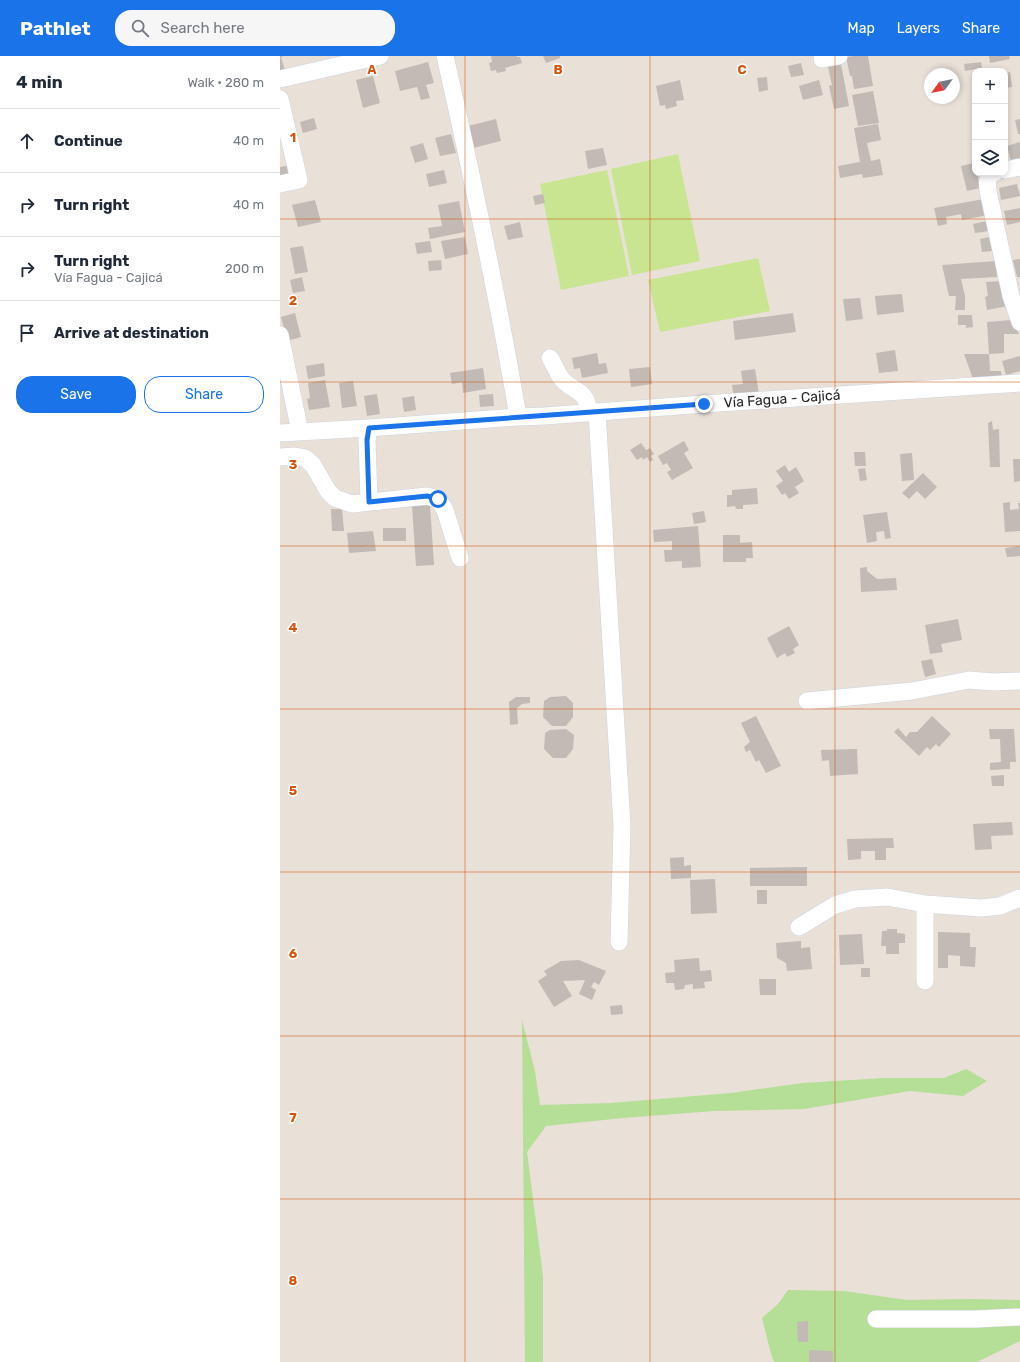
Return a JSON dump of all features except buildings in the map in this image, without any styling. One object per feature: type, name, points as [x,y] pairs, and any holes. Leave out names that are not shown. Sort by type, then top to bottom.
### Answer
[{"type":"street","points":[[280,79],[380,56]]},
{"type":"street","points":[[445,56],[474,183],[518,417]]},
{"type":"street","points":[[822,59],[839,56]]},
{"type":"street","points":[[280,99],[300,180],[280,184]]},
{"type":"street","points":[[1008,169],[1020,167]]},
{"type":"street","points":[[990,176],[988,191],[1011,296],[1020,322]]},
{"type":"street","points":[[280,335],[300,432]]},
{"type":"street","points":[[550,358],[561,378],[581,393],[593,412],[622,826],[619,942]]},
{"type":"street","name":"Vía Fagua - Cajicá","points":[[280,433],[1020,383]]},
{"type":"street","points":[[369,428],[367,440],[369,502]]},
{"type":"street","points":[[280,457],[292,456],[305,458],[314,465],[328,491],[335,498],[352,504],[427,496],[438,499],[446,510],[460,558]]},
{"type":"street","points":[[807,701],[906,692],[969,680],[994,682],[1020,681]]},
{"type":"street","points":[[799,927],[835,905],[855,899],[887,897],[925,904],[981,908],[1000,906],[1020,898]]},
{"type":"street","points":[[925,904],[925,981]]},
{"type":"street","points":[[876,1319],[976,1319],[1020,1317]]},
{"type":"green space","points":[[678,154],[700,261],[632,275],[611,169]]},
{"type":"green space","points":[[607,170],[629,276],[561,290],[540,184]]},
{"type":"green space","points":[[758,258],[770,311],[660,332],[648,280]]},
{"type":"green space","points":[[522,1020],[535,1071],[540,1105],[611,1103],[731,1093],[802,1083],[885,1078],[944,1078],[966,1069],[987,1081],[963,1096],[910,1091],[804,1109],[714,1111],[546,1126],[527,1152],[543,1276],[543,1362],[525,1362]]},
{"type":"green space","points":[[788,1290],[844,1291],[907,1300],[1020,1300],[1020,1341],[977,1362],[774,1362],[762,1318],[778,1304]]},
{"type":"route","points":[[438,499],[427,496],[369,502],[367,440],[369,428],[704,404]]}]
